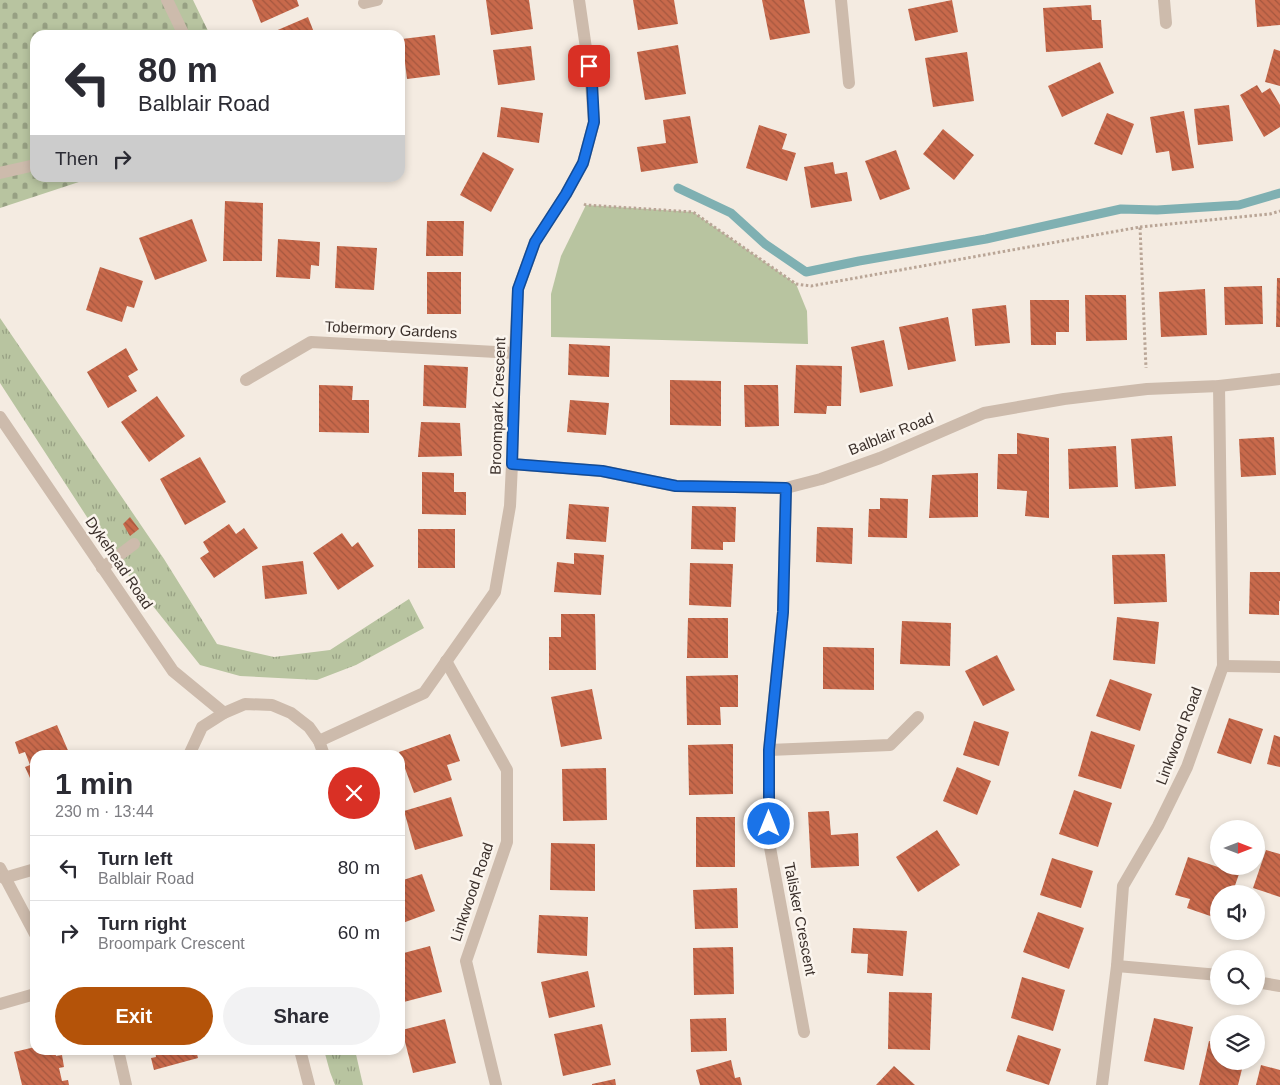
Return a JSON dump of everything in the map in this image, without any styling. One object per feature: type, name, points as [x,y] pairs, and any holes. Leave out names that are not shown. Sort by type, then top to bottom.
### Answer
[{"type":"street","points":[[167,0],[182,30]]},
{"type":"street","name":"Broompark Crescent","points":[[320,741],[424,693],[495,592],[510,506],[518,289],[535,242],[566,194],[583,163],[594,122],[592,83],[579,0]]},
{"type":"street","points":[[841,0],[849,83]]},
{"type":"street","points":[[1164,0],[1166,23]]},
{"type":"street","points":[[0,174],[30,165]]},
{"type":"street","name":"Tobermory Gardens","points":[[246,380],[311,342],[515,353]]},
{"type":"street","name":"Balblair Road","points":[[512,464],[602,471],[676,486],[786,488],[822,479],[880,458],[984,413],[1064,399],[1147,389],[1219,386],[1280,378]]},
{"type":"street","name":"Linkwood Road","points":[[1102,1085],[1117,966],[1122,886],[1158,826],[1187,767],[1223,666],[1219,386]]},
{"type":"street","name":"Dykehead Road","points":[[0,417],[173,672],[224,713]]},
{"type":"street","name":"Talisker Crescent","points":[[786,488],[783,612],[769,750],[769,842],[804,1032]]},
{"type":"street","points":[[102,568],[134,544]]},
{"type":"street","name":"Linkwood Road","points":[[446,661],[507,770],[507,842],[466,961],[496,1085]]},
{"type":"street","points":[[1223,666],[1280,667]]},
{"type":"street","points":[[191,750],[202,727],[224,713],[245,704],[272,705],[291,713],[309,727],[320,741],[323,750]]},
{"type":"street","points":[[769,750],[890,745],[918,717]]},
{"type":"street","points":[[30,869],[2,873],[30,925]]},
{"type":"street","points":[[1117,966],[1210,974]]},
{"type":"street","points":[[1265,984],[1280,986]]},
{"type":"street","points":[[0,1004],[30,995]]},
{"type":"street","points":[[119,1055],[126,1085]]},
{"type":"street","points":[[301,1055],[309,1085]]},
{"type":"path","points":[[566,194],[586,205],[693,212],[796,284],[811,286],[1140,227],[1270,214],[1280,211]]},
{"type":"path","points":[[1140,227],[1147,389]]},
{"type":"green space","points":[[0,0],[193,0],[208,30],[30,30],[30,182],[79,182],[0,208]]},
{"type":"green space","points":[[586,205],[693,212],[796,284],[807,311],[808,344],[551,337],[551,294],[561,256]]},
{"type":"green space","points":[[0,318],[164,559],[217,644],[274,657],[330,650],[409,599],[424,628],[356,665],[317,680],[240,676],[200,665],[109,551],[0,383]]},
{"type":"green space","points":[[325,1055],[356,1055],[363,1085],[335,1085]]},
{"type":"building","points":[[252,0],[297,0],[299,6],[261,23]]},
{"type":"building","points":[[486,0],[529,0],[533,29],[491,35]]},
{"type":"building","points":[[633,0],[674,0],[678,24],[638,30]]},
{"type":"building","points":[[762,0],[804,0],[810,33],[770,40]]},
{"type":"building","points":[[952,0],[958,32],[915,41],[908,9]]},
{"type":"building","points":[[1255,0],[1280,0],[1280,25],[1257,27]]},
{"type":"building","points":[[1091,5],[1092,20],[1101,20],[1103,48],[1046,52],[1043,8]]},
{"type":"building","points":[[308,17],[313,30],[278,30]]},
{"type":"building","points":[[435,35],[440,75],[407,79],[405,39]]},
{"type":"building","points":[[678,45],[686,94],[645,100],[637,52]]},
{"type":"building","points":[[531,46],[535,80],[498,85],[493,50]]},
{"type":"building","points":[[1274,49],[1280,51],[1280,86],[1265,82]]},
{"type":"building","points":[[967,52],[974,101],[933,107],[925,58]]},
{"type":"building","points":[[1100,62],[1114,93],[1062,117],[1048,86]]},
{"type":"building","points":[[1257,85],[1262,93],[1270,88],[1280,105],[1280,127],[1264,137],[1240,95]]},
{"type":"building","points":[[1229,105],[1233,141],[1198,145],[1194,109]]},
{"type":"building","points":[[501,107],[543,113],[539,143],[497,137]]},
{"type":"building","points":[[1184,111],[1194,168],[1172,171],[1169,151],[1156,153],[1150,117]]},
{"type":"building","points":[[1107,113],[1134,124],[1122,155],[1094,144]]},
{"type":"building","points":[[690,116],[698,163],[641,172],[637,147],[666,143],[663,120]]},
{"type":"building","points":[[759,125],[787,134],[782,149],[796,153],[787,181],[746,168]]},
{"type":"building","points":[[943,129],[974,155],[954,180],[923,154]]},
{"type":"building","points":[[896,150],[910,189],[880,200],[865,161]]},
{"type":"building","points":[[483,152],[514,169],[491,212],[460,195]]},
{"type":"building","points":[[833,162],[835,174],[847,172],[852,201],[811,208],[804,167]]},
{"type":"building","points":[[225,201],[263,203],[262,261],[223,261]]},
{"type":"building","points":[[192,219],[207,261],[155,280],[139,238]]},
{"type":"building","points":[[427,221],[464,221],[463,256],[426,256]]},
{"type":"building","points":[[278,239],[320,242],[319,266],[311,265],[310,279],[276,277]]},
{"type":"building","points":[[337,246],[377,248],[374,290],[335,288]]},
{"type":"building","points":[[100,267],[143,281],[134,308],[127,306],[122,322],[86,310]]},
{"type":"building","points":[[427,272],[461,272],[461,314],[427,314]]},
{"type":"building","points":[[1277,278],[1280,278],[1280,327],[1276,327]]},
{"type":"building","points":[[1262,286],[1263,324],[1225,325],[1224,287]]},
{"type":"building","points":[[1205,289],[1207,335],[1161,337],[1159,292]]},
{"type":"building","points":[[1085,295],[1126,295],[1127,340],[1086,341]]},
{"type":"building","points":[[1030,300],[1069,300],[1069,332],[1056,332],[1056,345],[1031,345]]},
{"type":"building","points":[[1006,305],[1010,343],[975,346],[972,309]]},
{"type":"building","points":[[948,317],[956,361],[908,370],[899,327]]},
{"type":"building","points":[[884,340],[893,386],[860,393],[851,347]]},
{"type":"building","points":[[569,344],[610,346],[609,377],[568,375]]},
{"type":"building","points":[[126,348],[138,370],[128,376],[137,391],[108,408],[87,372]]},
{"type":"building","points":[[424,365],[468,367],[466,408],[423,406]]},
{"type":"building","points":[[796,365],[842,366],[841,406],[827,406],[826,414],[794,413]]},
{"type":"building","points":[[670,380],[721,381],[721,426],[670,425]]},
{"type":"building","points":[[319,385],[353,386],[352,400],[369,400],[369,433],[319,432]]},
{"type":"building","points":[[744,385],[778,385],[779,426],[745,427]]},
{"type":"building","points":[[157,396],[185,436],[149,462],[121,422]]},
{"type":"building","points":[[570,400],[609,403],[606,435],[567,432]]},
{"type":"building","points":[[421,422],[460,423],[462,456],[418,457]]},
{"type":"building","points":[[1017,433],[1049,438],[1049,518],[1025,516],[1027,491],[997,489],[998,454],[1017,454]]},
{"type":"building","points":[[1172,436],[1176,486],[1135,489],[1131,439]]},
{"type":"building","points":[[1274,437],[1276,475],[1241,477],[1239,439]]},
{"type":"building","points":[[1116,446],[1118,487],[1069,489],[1068,449]]},
{"type":"building","points":[[200,457],[226,502],[185,525],[160,479]]},
{"type":"building","points":[[422,472],[454,473],[454,492],[466,492],[466,515],[422,514]]},
{"type":"building","points":[[978,473],[978,517],[929,518],[932,475]]},
{"type":"building","points":[[880,498],[908,499],[907,538],[868,537],[869,509],[880,509]]},
{"type":"building","points":[[569,504],[609,507],[606,542],[566,539]]},
{"type":"building","points":[[692,506],[736,507],[735,542],[723,542],[723,550],[691,549]]},
{"type":"building","points":[[130,517],[139,529],[130,536],[123,524]]},
{"type":"building","points":[[229,524],[236,534],[244,528],[258,548],[214,578],[200,558],[209,552],[203,542]]},
{"type":"building","points":[[817,527],[853,528],[852,564],[816,562]]},
{"type":"building","points":[[418,529],[455,529],[455,568],[418,568]]},
{"type":"building","points":[[342,533],[352,547],[358,542],[374,566],[338,590],[313,553]]},
{"type":"building","points":[[574,553],[604,555],[601,595],[554,592],[557,562],[574,564]]},
{"type":"building","points":[[1165,554],[1167,602],[1114,604],[1112,555]]},
{"type":"building","points":[[303,561],[307,594],[265,599],[262,566]]},
{"type":"building","points":[[690,563],[733,564],[731,607],[689,605]]},
{"type":"building","points":[[1250,572],[1280,572],[1279,615],[1249,614]]},
{"type":"building","points":[[561,614],[595,614],[596,670],[549,670],[549,637],[561,637]]},
{"type":"building","points":[[1117,617],[1159,622],[1155,664],[1113,660]]},
{"type":"building","points":[[688,618],[728,618],[728,658],[687,658]]},
{"type":"building","points":[[902,621],[951,623],[950,666],[900,664]]},
{"type":"building","points":[[823,647],[874,648],[874,690],[823,689]]},
{"type":"building","points":[[997,655],[1015,690],[983,706],[965,671]]},
{"type":"building","points":[[738,675],[738,707],[720,707],[721,725],[687,725],[686,676]]},
{"type":"building","points":[[1110,679],[1152,694],[1140,731],[1096,716]]},
{"type":"building","points":[[592,689],[602,739],[561,747],[551,697]]},
{"type":"building","points":[[1229,718],[1263,729],[1251,764],[1217,753]]},
{"type":"building","points":[[974,721],[1009,732],[999,766],[963,755]]},
{"type":"building","points":[[57,725],[68,750],[30,750],[30,765],[25,752],[19,754],[15,742]]},
{"type":"building","points":[[1091,731],[1135,745],[1121,789],[1078,776]]},
{"type":"building","points":[[450,734],[460,761],[447,765],[452,780],[414,793],[405,768],[405,750]]},
{"type":"building","points":[[1274,735],[1280,737],[1280,767],[1267,764]]},
{"type":"building","points":[[733,744],[733,794],[689,795],[688,745]]},
{"type":"building","points":[[30,765],[30,778],[25,767]]},
{"type":"building","points":[[957,767],[991,781],[977,815],[943,801]]},
{"type":"building","points":[[606,768],[607,820],[563,821],[562,769]]},
{"type":"building","points":[[1074,790],[1112,803],[1098,847],[1059,834]]},
{"type":"building","points":[[451,797],[463,836],[415,850],[405,811]]},
{"type":"building","points":[[829,811],[831,835],[858,833],[859,866],[811,868],[808,812]]},
{"type":"building","points":[[696,817],[735,817],[735,867],[696,867]]},
{"type":"building","points":[[937,830],[960,865],[918,892],[896,857]]},
{"type":"building","points":[[551,843],[595,844],[595,891],[550,890]]},
{"type":"building","points":[[1266,850],[1280,854],[1280,897],[1265,892],[1265,885],[1254,885],[1257,875],[1265,875]]},
{"type":"building","points":[[1188,857],[1210,864],[1210,875],[1239,875],[1235,885],[1210,885],[1210,916],[1187,908],[1190,899],[1175,895]]},
{"type":"building","points":[[1052,858],[1093,871],[1081,908],[1040,895]]},
{"type":"building","points":[[422,874],[435,911],[405,922],[405,879]]},
{"type":"building","points":[[737,888],[738,928],[695,929],[693,890]]},
{"type":"building","points":[[1038,912],[1084,928],[1069,969],[1023,952]]},
{"type":"building","points":[[539,915],[588,917],[587,956],[537,953]]},
{"type":"building","points":[[853,928],[907,931],[903,976],[867,973],[868,954],[851,953]]},
{"type":"building","points":[[430,946],[442,992],[405,1002],[405,953]]},
{"type":"building","points":[[733,947],[734,994],[694,995],[693,948]]},
{"type":"building","points":[[588,971],[595,1007],[549,1018],[541,982]]},
{"type":"building","points":[[1022,977],[1065,990],[1053,1031],[1011,1018]]},
{"type":"building","points":[[889,992],[932,993],[930,1050],[888,1049]]},
{"type":"building","points":[[726,1018],[727,1051],[691,1052],[690,1019]]},
{"type":"building","points":[[1154,1018],[1193,1027],[1184,1070],[1144,1061]]},
{"type":"building","points":[[445,1019],[456,1063],[413,1073],[405,1042],[405,1029]]},
{"type":"building","points":[[602,1024],[611,1065],[563,1076],[554,1034]]},
{"type":"building","points":[[1018,1035],[1061,1049],[1049,1085],[1006,1071]]},
{"type":"building","points":[[1209,1041],[1210,1070],[1242,1070],[1238,1085],[1199,1085]]},
{"type":"building","points":[[30,1048],[30,1055],[62,1055],[64,1067],[59,1068],[62,1081],[68,1080],[69,1085],[22,1085],[14,1052]]},
{"type":"building","points":[[156,1055],[197,1055],[198,1058],[154,1070],[151,1058],[156,1057]]},
{"type":"building","points":[[731,1060],[735,1078],[740,1077],[742,1085],[700,1085],[696,1070]]},
{"type":"building","points":[[894,1066],[915,1085],[876,1085]]},
{"type":"building","points":[[1265,1066],[1280,1070],[1280,1085],[1256,1085],[1260,1070],[1265,1070]]},
{"type":"building","points":[[615,1079],[616,1085],[592,1085],[592,1084]]},
{"type":"waterway","points":[[678,188],[731,213],[765,244],[806,272],[986,239],[1121,209],[1157,210],[1239,205],[1280,193]]},
{"type":"route","points":[[589,66],[594,122],[583,163],[566,194],[535,242],[518,289],[512,464],[602,471],[676,486],[786,488],[783,612],[769,750],[769,824]]}]
